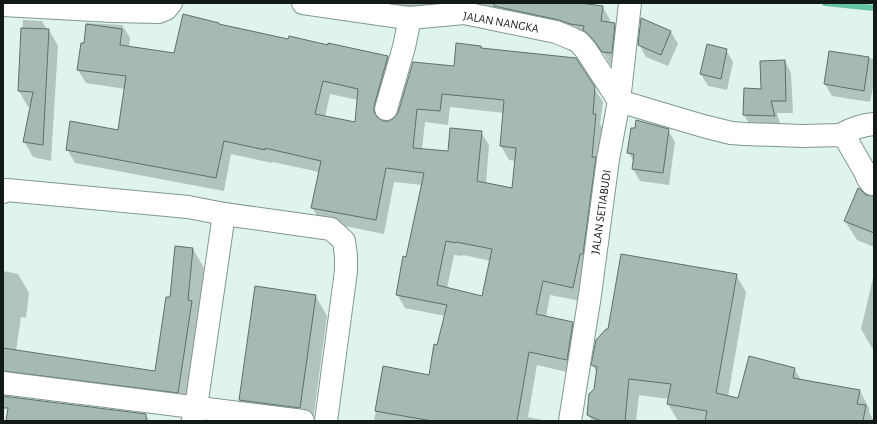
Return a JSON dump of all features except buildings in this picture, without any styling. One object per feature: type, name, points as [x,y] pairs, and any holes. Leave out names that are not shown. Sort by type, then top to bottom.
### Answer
[{"type":"street","points":[[3,5],[113,7],[159,12],[166,9],[171,3]]},
{"type":"street","name":"JALAN NANGKA","points":[[302,3],[410,18],[464,13],[556,32],[579,42],[586,50],[619,101]]},
{"type":"street","name":"JALAN SETIABUDI","points":[[570,421],[591,288],[608,159],[619,101],[630,6]]},
{"type":"street","points":[[386,109],[404,46],[410,18]]},
{"type":"street","points":[[619,101],[731,133],[803,136],[840,135],[850,129],[863,125],[874,124]]},
{"type":"street","points":[[840,135],[846,139],[867,177]]},
{"type":"street","points":[[3,192],[7,190],[180,206],[224,214],[331,229],[344,241],[346,271],[326,421]]},
{"type":"street","points":[[194,414],[224,214]]},
{"type":"street","points":[[3,383],[194,414],[303,421]]},
{"type":"waterway","points":[[825,3],[874,8]]}]
